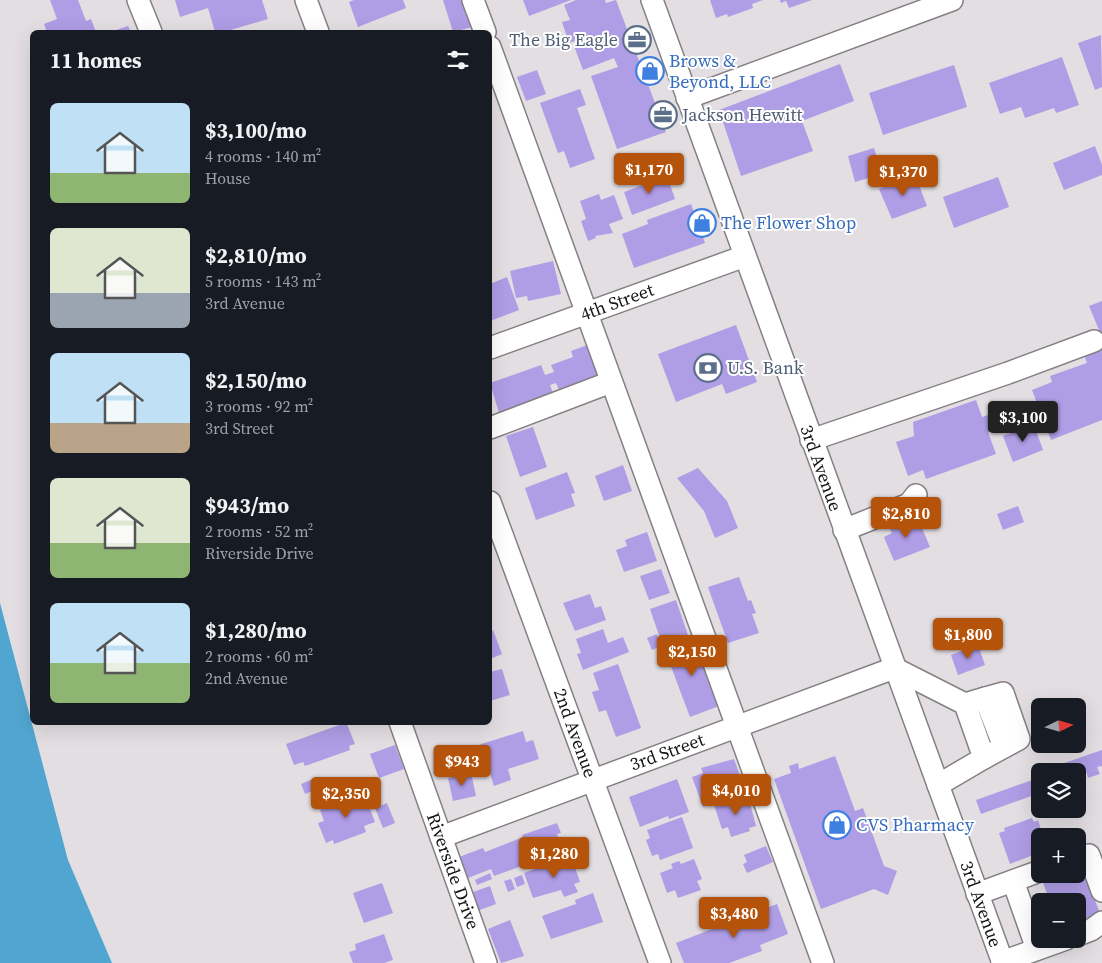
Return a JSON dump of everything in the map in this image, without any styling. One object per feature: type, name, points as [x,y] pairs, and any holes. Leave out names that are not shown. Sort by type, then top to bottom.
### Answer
[{"type":"street","points":[[138,0],[150,30]]},
{"type":"street","points":[[306,0],[317,30]]},
{"type":"street","points":[[473,0],[484,30]]},
{"type":"street","name":"3rd Avenue","points":[[652,0],[894,668],[1003,962]]},
{"type":"street","points":[[688,98],[952,0]]},
{"type":"street","points":[[492,53],[585,314],[823,963]]},
{"type":"street","name":"4th Street","points":[[492,347],[744,256]]},
{"type":"street","points":[[811,440],[1008,373],[1094,341]]},
{"type":"street","points":[[492,427],[611,382]]},
{"type":"street","points":[[844,530],[909,504],[916,495]]},
{"type":"street","name":"2nd Avenue","points":[[492,507],[660,963]]},
{"type":"street","points":[[894,668],[975,701],[1004,747],[938,785]]},
{"type":"street","name":"3rd Street","points":[[441,837],[894,668]]},
{"type":"street","points":[[975,701],[984,758]]},
{"type":"street","name":"Riverside Drive","points":[[401,725],[486,963]]},
{"type":"street","points":[[1086,856],[1089,855],[1102,891]]},
{"type":"street","points":[[977,894],[1031,875]]},
{"type":"street","points":[[1003,962],[1038,949],[1013,881]]},
{"type":"street","points":[[1086,932],[1102,922]]},
{"type":"water","points":[[0,603],[30,716],[30,725],[32,725],[68,860],[112,963],[0,963]]},
{"type":"building","points":[[50,0],[78,0],[86,21],[91,19],[95,30],[46,30],[44,24],[57,19]]},
{"type":"building","points":[[175,0],[262,0],[268,19],[231,30],[214,30],[208,8],[180,17]]},
{"type":"building","points":[[354,0],[403,0],[406,8],[358,27],[349,2]]},
{"type":"building","points":[[443,0],[468,0],[476,26],[452,30]]},
{"type":"building","points":[[523,0],[571,0],[529,16]]},
{"type":"building","points":[[576,0],[605,0],[606,3],[616,0],[666,132],[617,149],[591,76],[618,67],[614,58],[583,70],[574,46],[582,43],[581,39],[569,43],[562,22],[570,20],[564,5]]},
{"type":"building","points":[[710,0],[763,0],[752,4],[753,8],[728,17],[727,14],[716,18]]},
{"type":"building","points":[[780,0],[812,0],[789,8],[786,1],[781,3]]},
{"type":"building","points":[[128,26],[130,30],[116,30]]},
{"type":"building","points":[[1101,35],[1102,87],[1095,90],[1078,43]]},
{"type":"building","points":[[1062,57],[1079,105],[1056,113],[1054,108],[1025,118],[1021,107],[1000,114],[989,83]]},
{"type":"building","points":[[840,64],[854,101],[802,121],[813,151],[741,176],[719,110]]},
{"type":"building","points":[[954,65],[967,107],[883,135],[869,93]]},
{"type":"building","points":[[537,70],[546,94],[526,101],[517,77]]},
{"type":"building","points":[[580,89],[586,105],[577,108],[595,159],[570,168],[564,151],[558,153],[540,103]]},
{"type":"building","points":[[1095,146],[1102,165],[1102,175],[1064,190],[1053,163]]},
{"type":"building","points":[[874,148],[882,174],[855,182],[848,156]]},
{"type":"building","points":[[915,175],[927,206],[892,219],[879,189]]},
{"type":"building","points":[[667,176],[675,199],[632,215],[624,192]]},
{"type":"building","points":[[998,177],[1009,207],[954,228],[943,197]]},
{"type":"building","points":[[599,194],[601,200],[614,195],[623,219],[609,224],[613,233],[595,236],[596,238],[588,241],[581,221],[586,219],[580,201]]},
{"type":"building","points":[[691,204],[705,243],[634,268],[622,234],[648,224],[647,220]]},
{"type":"building","points":[[553,261],[561,294],[528,301],[527,296],[516,298],[510,271]]},
{"type":"building","points":[[507,277],[519,310],[492,320],[492,283]]},
{"type":"building","points":[[1102,301],[1102,337],[1089,306]]},
{"type":"building","name":"U.S. Bank","points":[[736,325],[757,382],[726,394],[722,384],[676,402],[658,354]]},
{"type":"building","points":[[590,344],[601,374],[559,390],[556,383],[550,385],[553,393],[499,413],[492,390],[492,382],[541,365],[545,375],[554,372],[551,365],[573,357],[571,351]]},
{"type":"building","points":[[1102,348],[1102,420],[1051,440],[1032,390],[1052,382],[1050,376],[1087,363],[1084,355]]},
{"type":"building","points":[[976,400],[982,417],[988,415],[993,431],[988,432],[996,454],[926,479],[923,470],[908,476],[896,442],[914,436],[913,422]]},
{"type":"building","points":[[1034,425],[1043,450],[1013,462],[1003,436]]},
{"type":"building","points":[[533,427],[547,467],[520,477],[506,436]]},
{"type":"building","points":[[623,465],[632,491],[604,501],[595,476]]},
{"type":"building","points":[[698,468],[727,501],[738,528],[715,538],[704,511],[677,478]]},
{"type":"building","points":[[567,472],[575,493],[571,494],[575,506],[536,520],[525,488]]},
{"type":"building","points":[[1018,506],[1024,522],[1003,530],[997,514]]},
{"type":"building","points":[[917,516],[930,547],[894,561],[884,537],[892,533],[889,527]]},
{"type":"building","points":[[647,532],[657,561],[624,572],[616,550],[627,546],[625,540]]},
{"type":"building","points":[[661,569],[670,593],[649,600],[640,576]]},
{"type":"building","points":[[739,577],[748,601],[751,600],[756,613],[752,614],[759,633],[728,643],[708,587]]},
{"type":"building","points":[[590,594],[595,608],[601,606],[606,620],[575,631],[563,603]]},
{"type":"building","points":[[676,600],[688,635],[662,644],[650,609]]},
{"type":"building","points":[[603,629],[608,643],[623,637],[629,652],[583,670],[577,654],[581,653],[576,639]]},
{"type":"building","points":[[492,630],[502,654],[492,658]]},
{"type":"building","points":[[657,634],[661,646],[652,650],[647,638]]},
{"type":"building","points":[[693,636],[719,706],[690,717],[664,648]]},
{"type":"building","points":[[978,645],[985,665],[958,675],[951,655]]},
{"type":"building","points":[[618,664],[641,728],[616,737],[606,710],[599,712],[592,692],[599,690],[593,673]]},
{"type":"building","points":[[502,669],[510,695],[492,700],[492,672]]},
{"type":"building","points":[[339,725],[347,725],[355,744],[349,746],[350,750],[305,766],[303,762],[294,765],[286,744]]},
{"type":"building","points":[[523,731],[526,742],[533,740],[539,759],[508,769],[511,780],[494,786],[486,761],[474,764],[469,748]]},
{"type":"building","points":[[395,745],[404,769],[379,778],[370,754]]},
{"type":"building","points":[[1102,750],[1102,766],[1097,767],[1100,774],[1088,778],[1086,763],[1064,763]]},
{"type":"building","points":[[835,756],[855,811],[863,808],[884,866],[897,871],[888,895],[874,889],[821,909],[774,779],[791,773],[789,766],[798,763],[799,769]]},
{"type":"building","points":[[734,759],[746,792],[703,807],[692,777],[703,773],[701,768]]},
{"type":"building","points":[[471,773],[476,796],[453,801],[448,778]]},
{"type":"building","points":[[313,779],[317,789],[305,794],[301,784]]},
{"type":"building","points":[[677,779],[689,812],[669,819],[668,816],[640,827],[629,797]]},
{"type":"building","points":[[1031,780],[1031,796],[981,814],[976,800]]},
{"type":"building","points":[[364,793],[375,822],[364,826],[366,832],[334,844],[333,840],[326,843],[318,823],[324,821],[320,810]]},
{"type":"building","points":[[745,795],[747,801],[749,800],[756,826],[749,828],[750,831],[731,837],[728,827],[722,829],[714,805]]},
{"type":"building","points":[[387,803],[395,823],[383,828],[375,808]]},
{"type":"building","points":[[682,817],[693,848],[660,860],[658,854],[652,856],[646,840],[650,838],[647,830]]},
{"type":"building","points":[[1032,818],[1034,822],[1038,820],[1040,828],[1031,828],[1031,856],[1010,864],[999,833],[1005,831],[1004,828]]},
{"type":"building","points":[[557,823],[561,833],[557,834],[564,851],[494,876],[491,869],[468,878],[459,857],[483,848],[485,852],[523,837],[522,835]]},
{"type":"building","points":[[766,846],[773,862],[747,873],[743,864],[747,862],[744,855]]},
{"type":"building","points":[[571,856],[580,882],[574,884],[578,892],[564,897],[561,890],[533,898],[524,873]]},
{"type":"building","points":[[694,859],[702,879],[697,881],[701,890],[678,898],[675,890],[667,893],[660,873],[673,868],[671,864],[679,861],[681,864]]},
{"type":"building","points":[[490,873],[492,879],[477,885],[475,880]]},
{"type":"building","points":[[522,875],[525,884],[517,887],[514,878]]},
{"type":"building","points":[[1086,878],[1100,913],[1086,919],[1086,893],[1047,893],[1043,883],[1086,883]]},
{"type":"building","points":[[511,879],[515,889],[508,892],[504,881]]},
{"type":"building","points":[[382,883],[393,913],[364,923],[353,893]]},
{"type":"building","points":[[490,886],[496,904],[477,911],[470,893]]},
{"type":"building","points":[[593,893],[603,922],[551,939],[542,916],[576,904],[575,900]]},
{"type":"building","points":[[777,904],[788,934],[760,945],[762,951],[729,963],[684,963],[676,943]]},
{"type":"building","points":[[510,920],[524,956],[501,963],[488,929]]},
{"type":"building","points":[[384,934],[393,960],[384,963],[353,963],[349,952],[356,950],[355,944]]},
{"type":"place","name":"The Big Eagle","points":[[637,40]]},
{"type":"place","name":"Brows & Beyond, LLC","points":[[650,71]]},
{"type":"place","name":"Jackson Hewitt","points":[[663,115]]},
{"type":"place","name":"The Flower Shop","points":[[702,223]]},
{"type":"place","name":"U.S. Bank","points":[[708,368]]},
{"type":"place","name":"CVS Pharmacy","points":[[837,825]]}]
